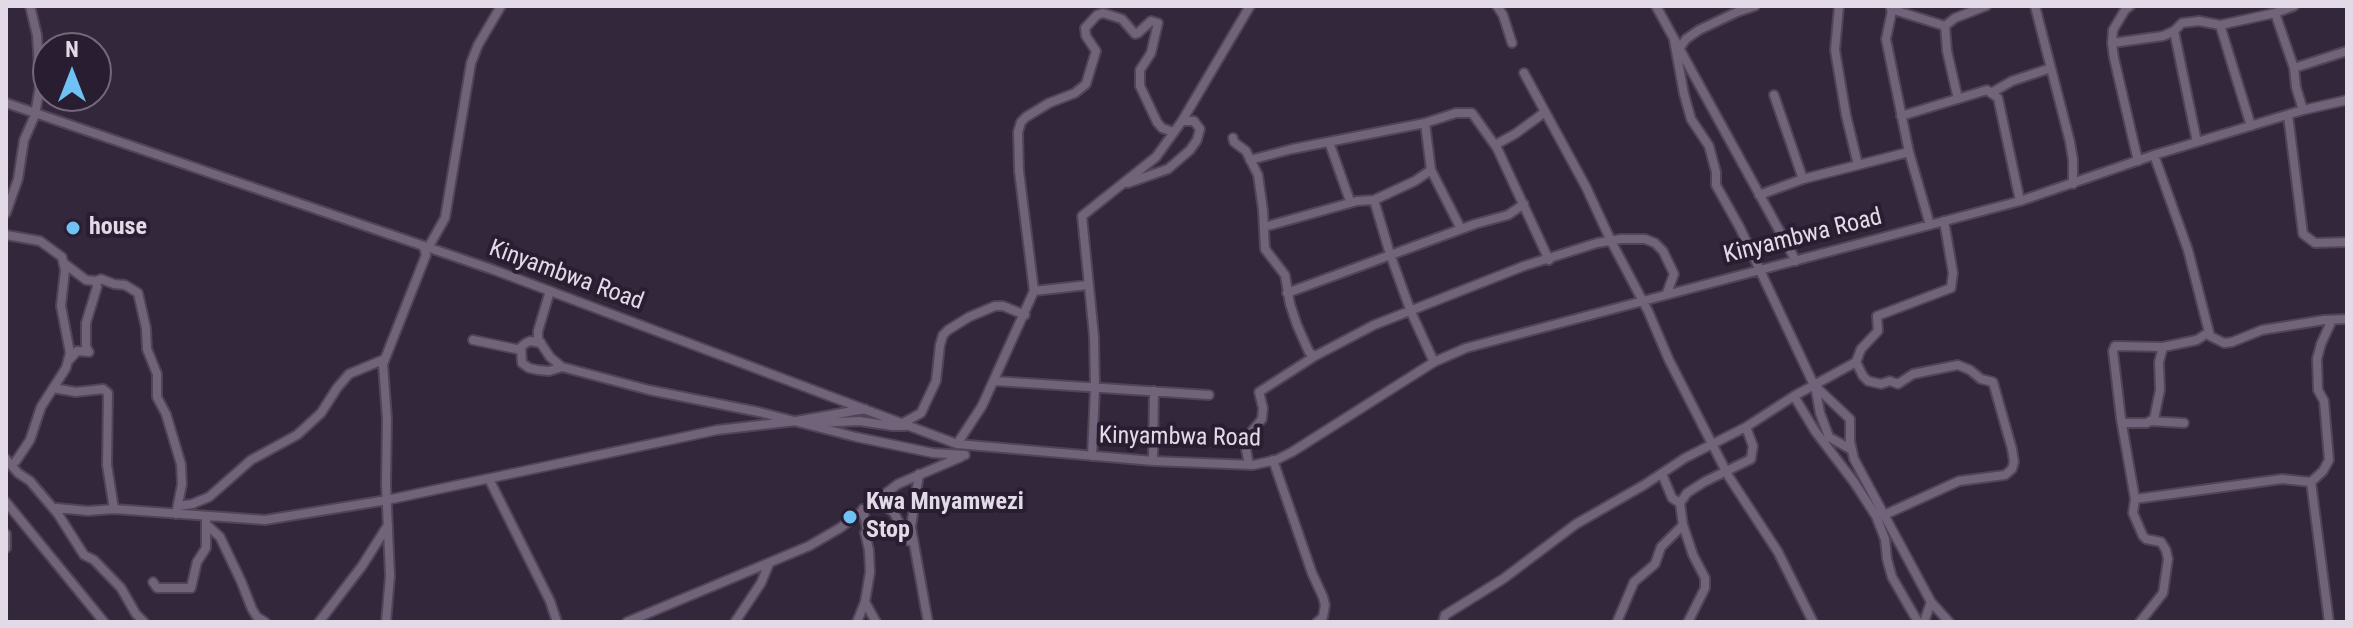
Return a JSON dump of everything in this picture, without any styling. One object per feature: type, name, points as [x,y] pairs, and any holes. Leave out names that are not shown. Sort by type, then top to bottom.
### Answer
[{"type":"street","points":[[6,213],[20,174],[24,140],[35,115],[40,74],[37,35],[30,6]]},
{"type":"street","points":[[386,622],[390,576],[383,369],[426,255],[426,247],[445,218],[471,63],[501,6]]},
{"type":"street","points":[[1092,456],[1094,336],[1082,216],[1156,157],[1182,121],[1250,6]]},
{"type":"street","points":[[1497,6],[1512,43]]},
{"type":"street","points":[[1656,6],[1796,261]]},
{"type":"street","points":[[1676,45],[1735,9],[1755,6]]},
{"type":"street","points":[[1839,6],[1835,50],[1858,165]]},
{"type":"street","points":[[1945,26],[1955,18],[1986,6]]},
{"type":"street","points":[[2035,6],[2070,142],[2073,184]]},
{"type":"street","points":[[2130,6],[2113,30],[2112,43],[2138,161]]},
{"type":"street","points":[[2112,43],[2163,36],[2182,23],[2199,21],[2220,25],[2294,6]]},
{"type":"street","points":[[1930,225],[1909,152],[1886,39],[1892,8],[1945,26]]},
{"type":"street","points":[[957,444],[995,381],[1034,291],[1019,171],[1018,132],[1021,122],[1086,84],[1096,51],[1086,36],[1085,28],[1097,15],[1103,13],[1122,19],[1135,34],[1151,21],[1158,23],[1151,53],[1140,70],[1140,86],[1157,122],[1162,128],[1173,132]]},
{"type":"street","points":[[2275,13],[2294,68],[2303,110]]},
{"type":"street","points":[[2220,25],[2251,126]]},
{"type":"street","points":[[1945,26],[1947,51],[1958,99]]},
{"type":"street","points":[[2174,31],[2197,142]]},
{"type":"street","points":[[1676,45],[1691,119],[1709,146],[1716,185],[1740,228],[1814,385],[1829,437],[1852,450]]},
{"type":"street","points":[[2294,68],[2347,51]]},
{"type":"street","points":[[1991,93],[2012,81],[2051,68]]},
{"type":"street","points":[[1524,73],[1586,187],[1726,472],[1778,552],[1813,622]]},
{"type":"street","points":[[1901,116],[1987,90],[1998,98],[2020,201]]},
{"type":"street","points":[[1774,95],[1803,179]]},
{"type":"street","name":"Kinyambwa Road","points":[[6,103],[550,291],[957,444],[1153,461],[1249,465],[1292,452],[1434,362],[1466,348],[2020,201],[2154,155],[2303,110],[2347,100]]},
{"type":"street","points":[[1495,145],[1545,112]]},
{"type":"street","points":[[1250,160],[1425,123],[1456,113],[1472,113],[1495,145],[1549,260]]},
{"type":"street","points":[[2288,115],[2303,234],[2315,243],[2347,242]]},
{"type":"street","points":[[1123,184],[1168,169],[1190,150],[1200,129],[1194,121],[1182,121]]},
{"type":"street","points":[[1425,123],[1431,170],[1461,229]]},
{"type":"street","points":[[1233,138],[1246,151],[1258,175],[1265,249],[1285,275],[1297,325],[1309,352],[1315,356]]},
{"type":"street","points":[[1329,142],[1350,201]]},
{"type":"street","points":[[1759,195],[1803,179],[1909,152]]},
{"type":"street","points":[[2154,155],[2188,250],[2210,336],[2224,343],[2262,330],[2347,319]]},
{"type":"street","points":[[1264,227],[1357,201],[1374,200],[1431,170]]},
{"type":"street","points":[[1374,200],[1411,312],[1434,362]]},
{"type":"street","points":[[1287,293],[1390,254],[1508,215],[1524,204]]},
{"type":"street","points":[[1443,622],[1445,615],[1503,579],[1576,524],[1685,458],[1746,427],[1856,362],[1861,349],[1878,331],[1877,316],[1951,288],[1953,273],[1944,221]]},
{"type":"street","points":[[6,235],[40,241],[62,257],[61,306],[70,359]]},
{"type":"street","points":[[1249,465],[1245,444],[1262,419],[1259,392],[1315,356],[1374,325],[1524,266],[1611,241],[1634,238],[1655,243],[1669,261],[1674,274],[1667,293]]},
{"type":"street","points":[[64,264],[86,280],[101,279],[125,285],[138,293],[147,349],[157,374],[157,397],[166,414],[181,464],[182,484],[177,510]]},
{"type":"street","points":[[16,461],[30,440],[41,407],[70,359],[77,351],[89,352],[86,347],[86,323],[97,291],[96,281]]},
{"type":"street","points":[[1034,291],[1088,285]]},
{"type":"street","points":[[550,291],[538,339],[550,357],[562,367],[856,437],[933,453],[965,455]]},
{"type":"street","points":[[795,421],[906,424],[921,413],[936,381],[940,345],[948,330],[995,306],[1025,315]]},
{"type":"street","points":[[2135,499],[2282,479],[2311,482],[2329,460],[2324,401],[2318,390],[2317,359],[2332,320]]},
{"type":"street","points":[[2140,622],[2163,593],[2168,559],[2161,542],[2143,536],[2133,513],[2135,499],[2113,351],[2115,346],[2163,347],[2197,340],[2209,332]]},
{"type":"street","points":[[473,340],[521,350]]},
{"type":"street","points":[[541,343],[530,341],[521,347],[522,363],[529,368],[549,371],[562,367]]},
{"type":"street","points":[[2122,423],[2147,423],[2154,419],[2163,347]]},
{"type":"street","points":[[177,510],[209,497],[251,460],[297,435],[321,413],[349,374],[385,359]]},
{"type":"street","points":[[1856,362],[1868,381],[1881,384],[1890,381],[1898,384],[1913,374],[1958,365],[1981,379],[1993,382],[2012,449],[2014,462],[2005,475],[1959,481],[1884,515]]},
{"type":"street","points":[[995,381],[1209,395]]},
{"type":"street","points":[[1814,385],[1850,419],[1854,459],[1931,602],[1949,622]]},
{"type":"street","points":[[53,388],[76,392],[103,389],[108,393],[107,465],[114,509]]},
{"type":"street","points":[[1153,461],[1154,391]]},
{"type":"street","points":[[1794,396],[1815,431],[1873,511],[1884,535],[1892,577],[1921,622]]},
{"type":"street","points":[[57,508],[88,511],[177,510],[207,521],[265,520],[387,500],[717,430],[868,409]]},
{"type":"street","points":[[2150,421],[2184,423]]},
{"type":"street","points":[[1688,622],[1705,588],[1705,578],[1683,525],[1680,503],[1687,493],[1751,459],[1753,446],[1746,427]]},
{"type":"street","points":[[627,622],[769,564],[825,537],[898,484],[983,448]]},
{"type":"street","points":[[6,459],[58,514],[84,555],[94,560],[121,588],[144,622]]},
{"type":"street","points":[[1273,460],[1323,597],[1323,617],[1317,622]]},
{"type":"street","points":[[919,474],[912,515],[913,546],[928,622]]},
{"type":"street","points":[[1662,474],[1672,498],[1680,503]]},
{"type":"street","points":[[489,479],[550,601],[557,622]]},
{"type":"street","points":[[2311,482],[2329,622]]},
{"type":"street","points":[[6,502],[100,620]]},
{"type":"street","points":[[866,507],[883,506],[894,513],[913,546]]},
{"type":"street","points":[[857,622],[865,602],[870,572],[865,533],[866,507]]},
{"type":"street","points":[[153,582],[157,588],[191,588],[197,562],[206,548],[207,521]]},
{"type":"street","points":[[207,521],[220,537],[252,609],[263,621]]},
{"type":"street","points":[[319,622],[362,566],[388,525]]},
{"type":"street","points":[[1617,622],[1634,582],[1655,564],[1661,547],[1683,525]]},
{"type":"street","points":[[6,534],[6,548]]},
{"type":"street","points":[[739,620],[769,564]]},
{"type":"street","points":[[865,602],[876,622]]},
{"type":"street","points":[[1921,622],[1931,602]]},
{"type":"place","name":"house","points":[[73,228]]},
{"type":"place","name":"Kwa Mnyamwezi Stop","points":[[850,517]]}]
